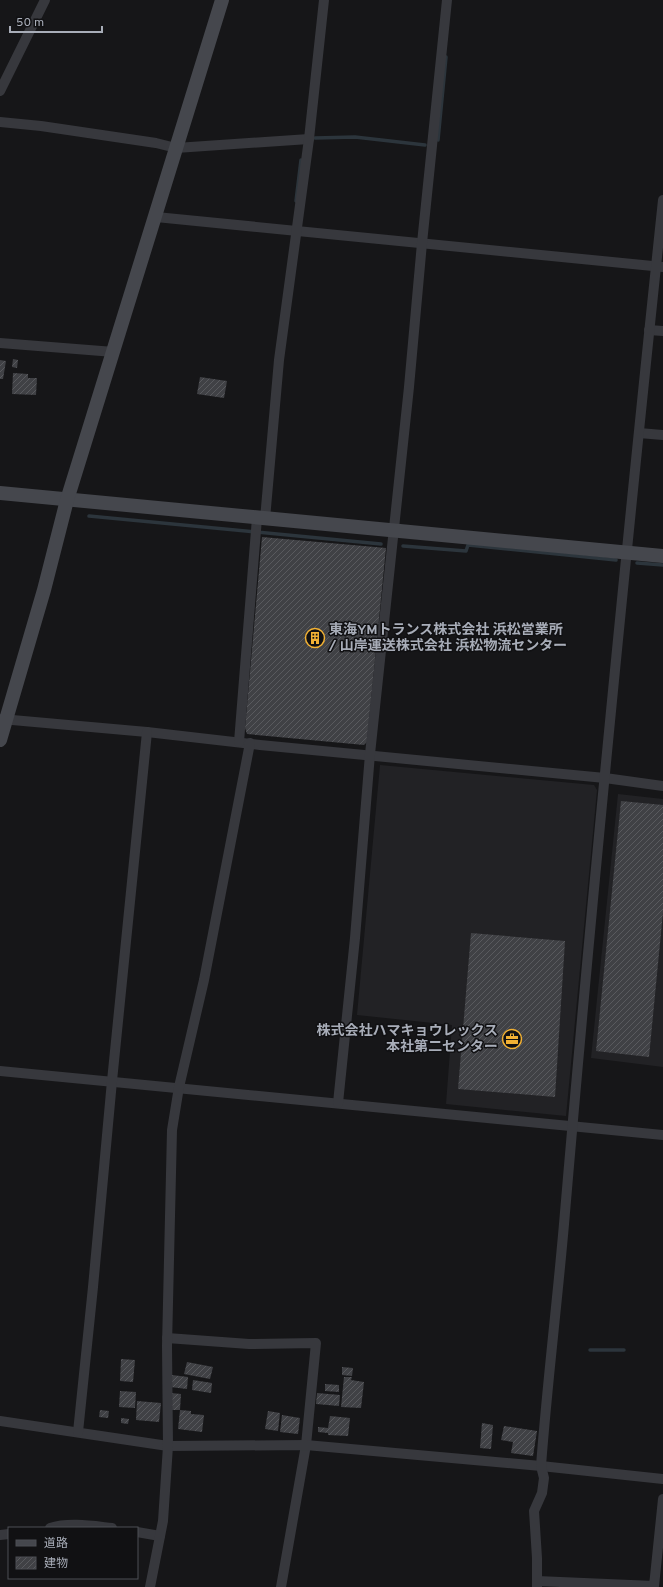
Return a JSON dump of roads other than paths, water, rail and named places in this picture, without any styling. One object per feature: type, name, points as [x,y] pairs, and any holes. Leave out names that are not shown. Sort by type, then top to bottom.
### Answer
[{"type":"street","points":[[0,91],[45,0]]},
{"type":"street","points":[[0,740],[3,719],[44,590],[67,500],[156,217],[222,0]]},
{"type":"street","points":[[239,742],[259,525],[279,360],[309,139],[324,0]]},
{"type":"street","points":[[338,1103],[355,938],[370,754],[409,387],[447,0]]},
{"type":"street","points":[[0,122],[41,126],[156,143],[176,148],[309,139]]},
{"type":"street","points":[[663,200],[660,266],[650,330],[626,552],[572,1126],[541,1466],[544,1478],[542,1493],[534,1511],[537,1584],[654,1586],[663,1499]]},
{"type":"street","points":[[156,217],[660,266]]},
{"type":"street","points":[[650,330],[663,331]]},
{"type":"street","points":[[0,344],[114,352]]},
{"type":"street","points":[[639,433],[663,435]]},
{"type":"street","points":[[0,493],[67,500],[259,525],[394,532],[663,556]]},
{"type":"street","points":[[3,719],[370,754],[605,778],[663,786]]},
{"type":"street","points":[[78,1432],[94,1287],[112,1081],[147,732]]},
{"type":"street","points":[[150,1587],[163,1521],[168,1446],[167,1338],[172,1130],[179,1087],[207,965],[250,743]]},
{"type":"street","points":[[0,1071],[179,1087],[663,1135]]},
{"type":"street","points":[[167,1338],[249,1344],[316,1343],[306,1445],[281,1587]]},
{"type":"street","points":[[0,1421],[168,1446],[306,1445],[541,1466],[663,1479]]},
{"type":"street","points":[[54,1527],[95,1527]]},
{"type":"street","points":[[138,1532],[160,1536]]},
{"type":"waterway","points":[[438,140],[446,57]]},
{"type":"waterway","points":[[315,138],[355,137],[425,145]]},
{"type":"waterway","points":[[296,201],[301,160]]},
{"type":"waterway","points":[[89,516],[381,544]]},
{"type":"waterway","points":[[403,546],[466,551],[468,545],[616,560]]},
{"type":"waterway","points":[[637,563],[663,565]]},
{"type":"waterway","points":[[590,1350],[624,1350]]},
{"type":"place","name":"東海YMトランス株式会社 浜松営業所 / 山岸運送株式会社 浜松物流センター","points":[[315,638]]},
{"type":"place","name":"株式会社ハマキョウレックス 本社第二センター","points":[[512,1039]]}]
